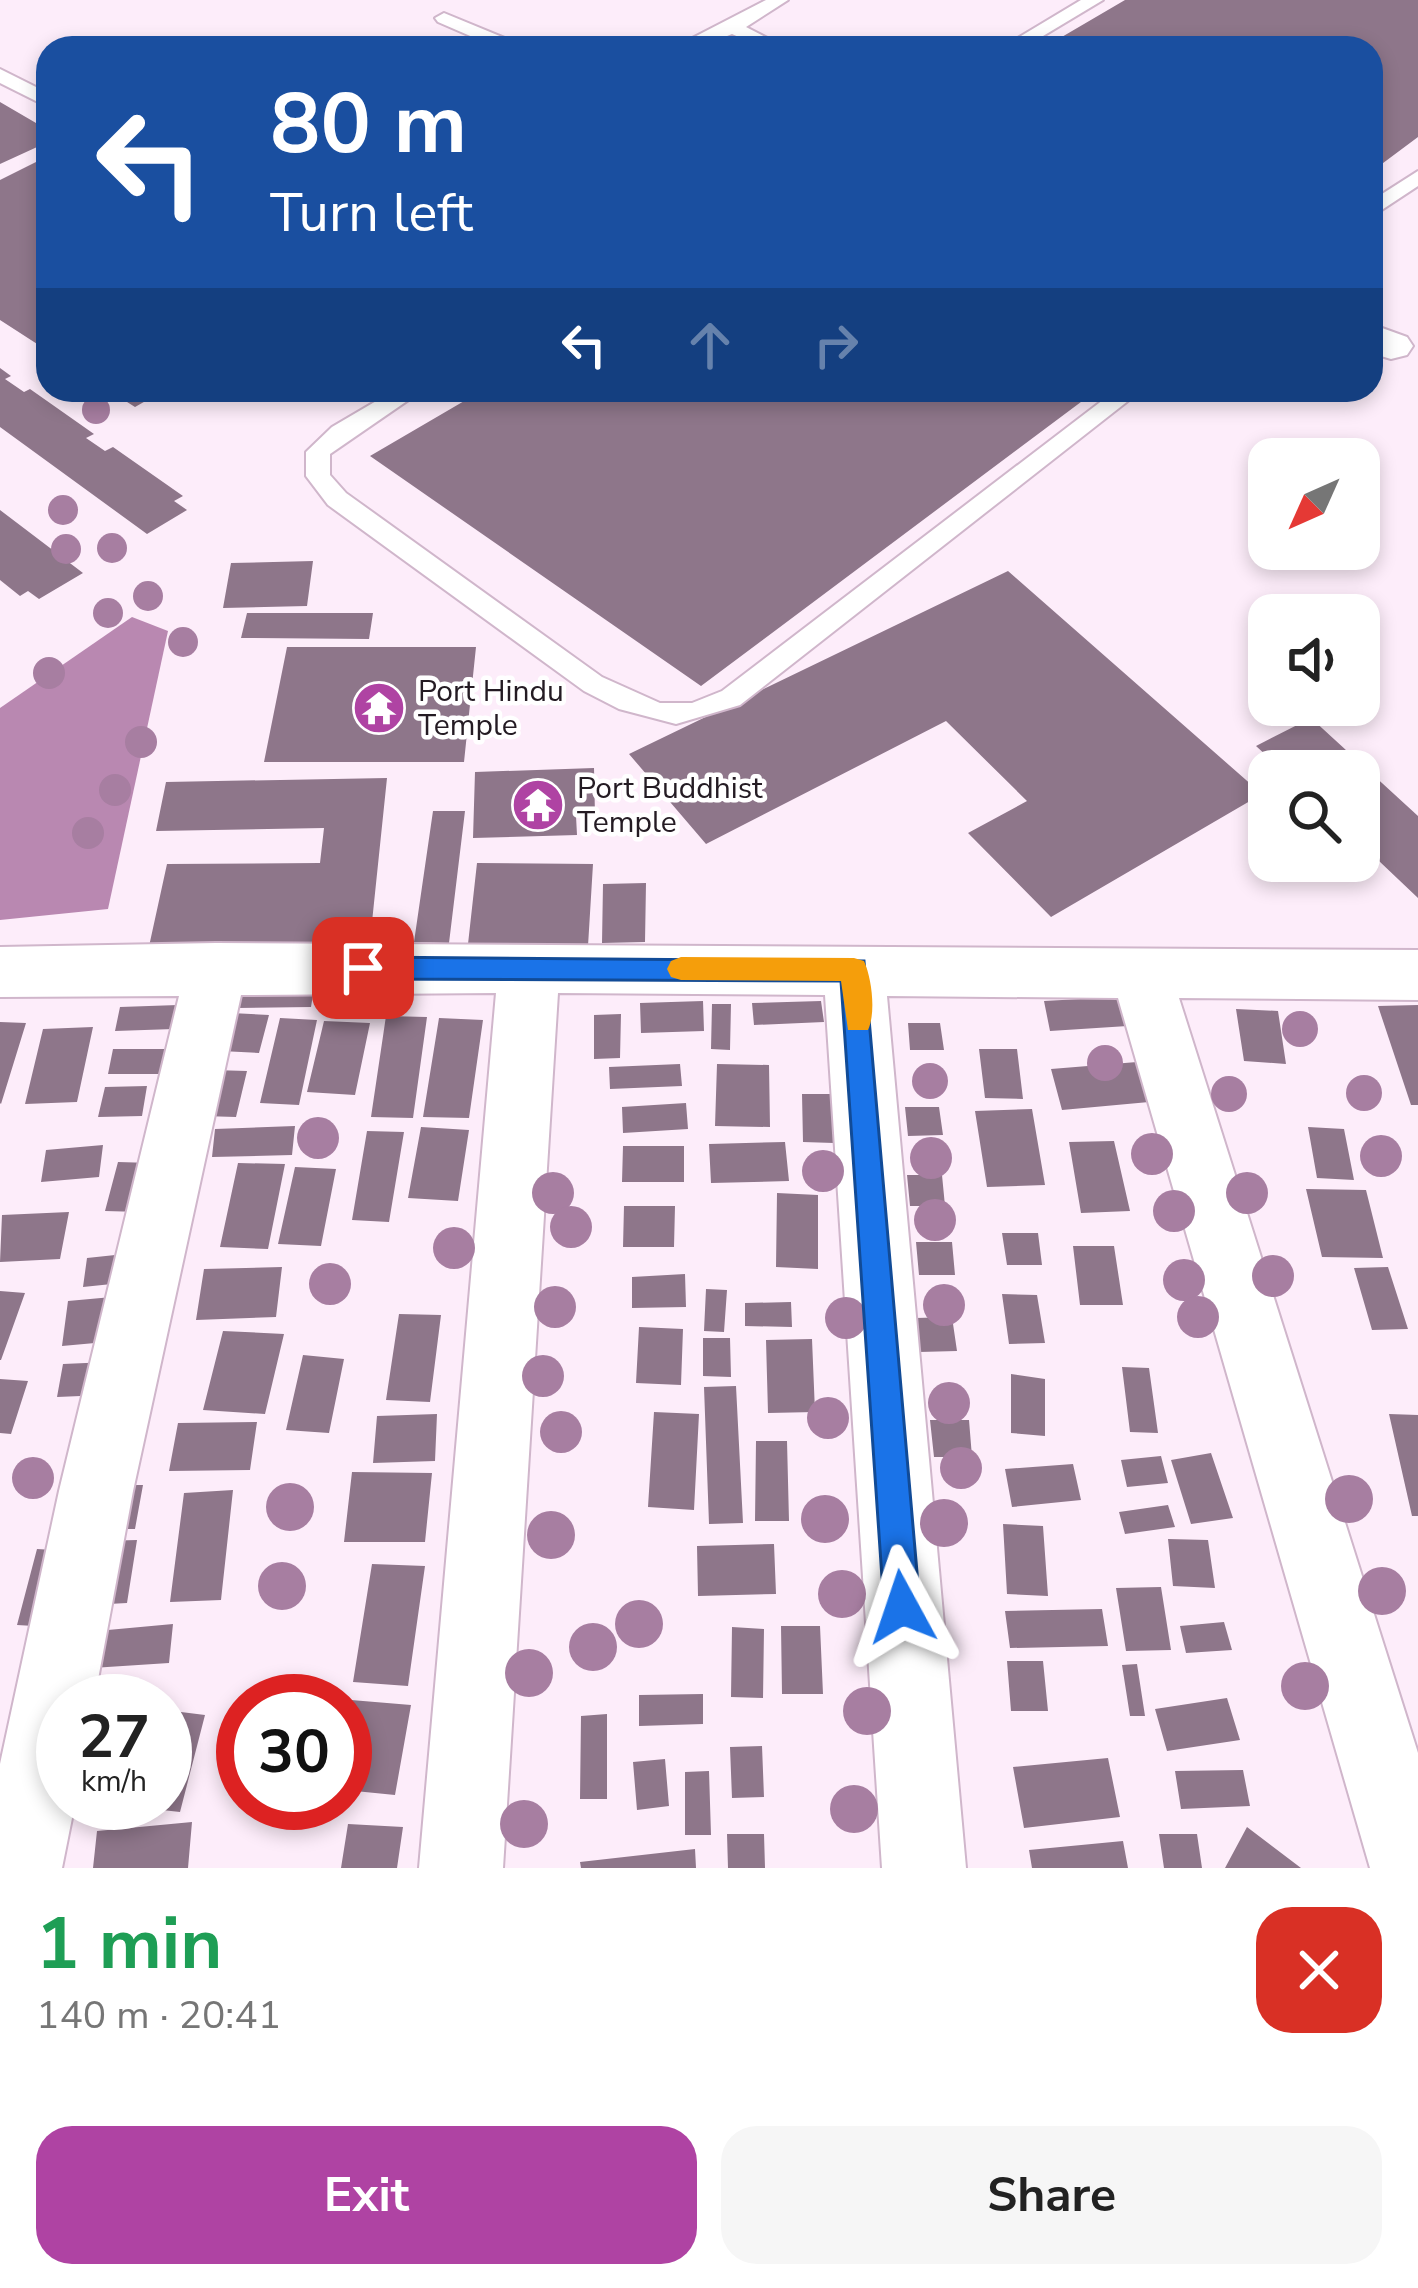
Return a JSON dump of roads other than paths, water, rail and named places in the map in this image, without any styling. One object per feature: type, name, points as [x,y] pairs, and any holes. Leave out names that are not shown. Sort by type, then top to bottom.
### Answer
[{"type":"street","points":[[20,1868],[96,1491],[216,968]]},
{"type":"street","points":[[460,1868],[529,968]]},
{"type":"street","points":[[0,972],[529,968],[1418,975]]},
{"type":"street","points":[[854,969],[924,1868]]},
{"type":"street","points":[[1140,970],[1412,1868]]},
{"type":"lane","points":[[712,36],[779,0]]},
{"type":"lane","points":[[1031,36],[1094,0]]},
{"type":"lane","points":[[444,19],[484,36]]},
{"type":"lane","points":[[732,28],[750,36]]},
{"type":"lane","points":[[0,75],[36,94]]},
{"type":"lane","points":[[1383,202],[1418,177]]},
{"type":"lane","points":[[391,402],[340,432],[318,452],[318,476],[337,499],[593,684],[639,708],[676,717],[704,712],[730,698],[1115,402]]},
{"type":"place","name":"Port Hindu Temple","points":[[379,708]]},
{"type":"place","name":"Port Buddhist Temple","points":[[538,805]]}]
